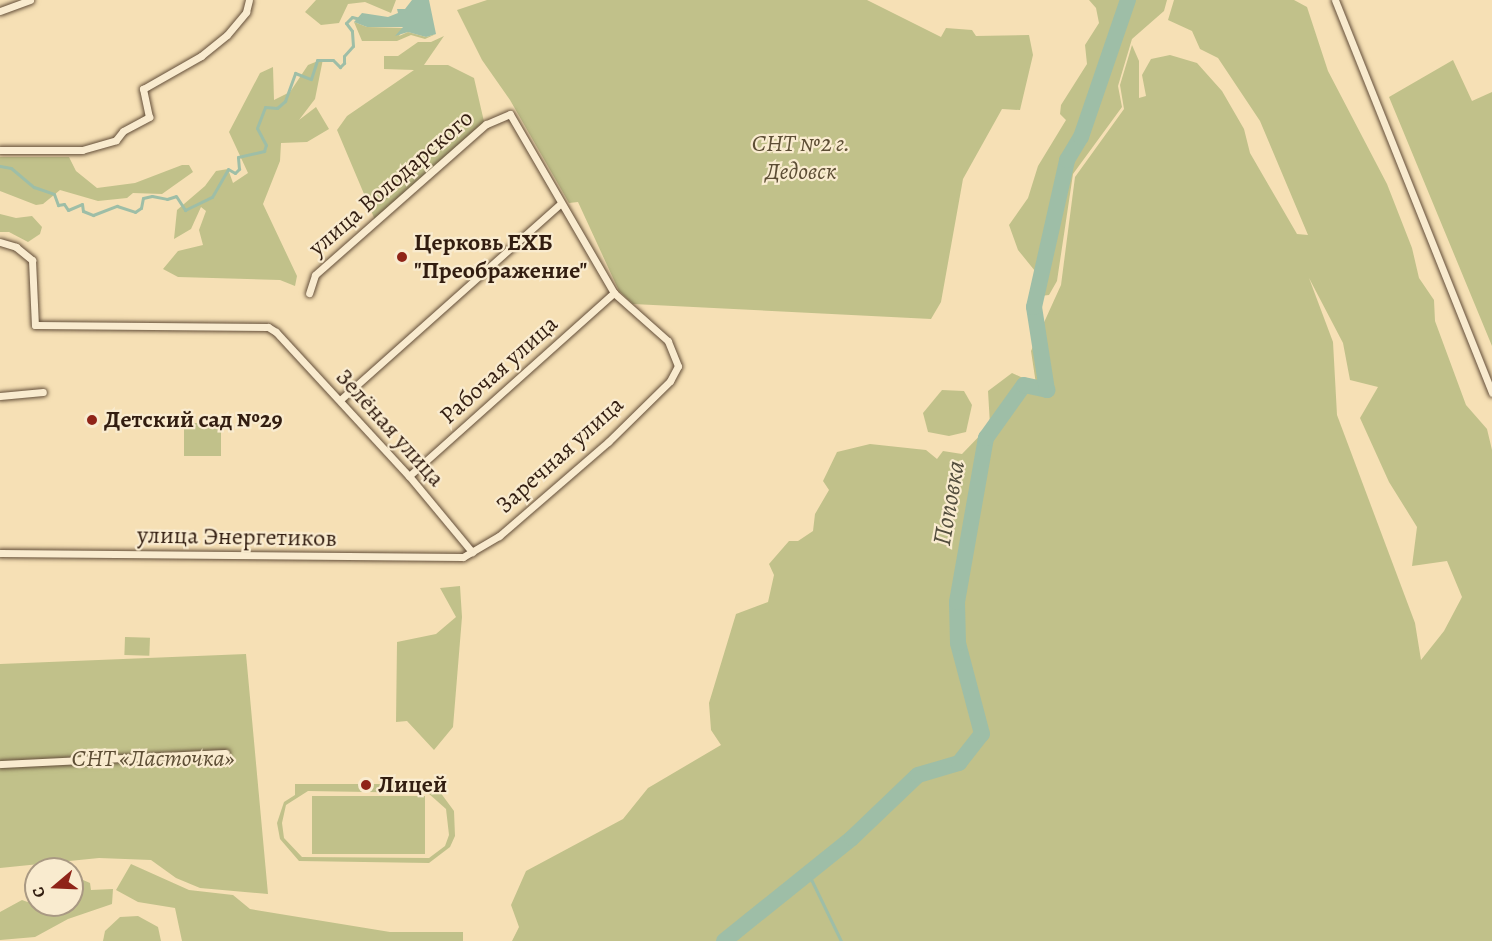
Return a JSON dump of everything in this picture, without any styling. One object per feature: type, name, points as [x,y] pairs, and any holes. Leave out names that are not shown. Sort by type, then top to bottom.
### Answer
[{"type":"street","points":[[0,11],[30,0]]},
{"type":"street","points":[[0,150],[82,150],[116,140],[123,131],[149,117],[143,89],[201,56],[227,35],[246,12],[249,0]]},
{"type":"street","points":[[1335,0],[1492,393]]},
{"type":"street","name":"улица Володарского","points":[[309,293],[315,275],[486,124],[510,114],[560,204]]},
{"type":"street","points":[[340,400],[560,204],[614,293]]},
{"type":"street","name":"Зелёная улица","points":[[0,242],[16,247],[32,260],[35,325],[268,327],[276,332],[409,476],[472,552]]},
{"type":"street","name":"Заречная улица","points":[[472,552],[499,536],[608,442],[670,381],[678,366],[668,341],[614,293]]},
{"type":"street","name":"Рабочая улица","points":[[409,476],[614,293]]},
{"type":"street","points":[[0,396],[43,392]]},
{"type":"street","name":"улица Энергетиков","points":[[0,553],[454,558],[472,552]]},
{"type":"street","points":[[0,764],[226,753]]},
{"type":"green space","points":[[316,0],[396,0],[391,13],[365,2],[348,4],[339,23],[321,25],[305,12]]},
{"type":"green space","name":"СНТ №2 г. Дедовск","points":[[487,0],[867,0],[941,37],[946,28],[972,30],[976,36],[1029,35],[1033,55],[1020,110],[1002,109],[963,179],[941,302],[931,319],[633,304],[619,291],[578,202],[569,203],[510,100],[482,60],[457,10]]},
{"type":"green space","points":[[1089,0],[1167,0],[1164,11],[1132,39],[1118,86],[1122,107],[1073,174],[1057,281],[1049,295],[1040,296],[1035,271],[1018,250],[1009,225],[1028,198],[1038,166],[1066,120],[1060,114],[1061,105],[1087,64],[1085,45],[1099,23],[1096,8]]},
{"type":"green space","points":[[1174,0],[1294,0],[1307,7],[1328,71],[1387,184],[1412,248],[1419,278],[1434,300],[1435,321],[1466,405],[1487,429],[1492,450],[1492,941],[512,941],[519,927],[511,905],[526,871],[623,819],[648,788],[721,745],[711,730],[709,703],[736,614],[768,602],[774,575],[769,564],[789,541],[798,541],[813,531],[815,514],[829,490],[823,481],[837,452],[870,444],[926,450],[937,459],[943,451],[962,454],[990,425],[988,391],[1012,373],[1036,384],[1031,351],[1061,285],[1075,177],[1124,109],[1120,85],[1132,45],[1139,61],[1139,98],[1146,96],[1142,75],[1151,59],[1170,55],[1197,63],[1222,91],[1244,129],[1250,153],[1297,234],[1308,235],[1260,121],[1218,58],[1200,49],[1192,31],[1168,20]],"holes":[[[1309,278],[1343,343],[1350,380],[1378,387],[1360,418],[1389,482],[1417,527],[1412,566],[1447,561],[1462,597],[1444,631],[1421,660],[1415,623],[1337,415],[1333,342]]]},
{"type":"green space","points":[[354,22],[367,27],[404,28],[399,36],[408,32],[426,37],[436,34],[425,39],[411,35],[397,41],[362,41]]},
{"type":"green space","points":[[444,36],[424,65],[448,65],[474,78],[485,126],[375,220],[337,130],[347,116],[414,70],[384,69],[384,56],[398,56],[418,42],[431,42]]},
{"type":"green space","points":[[323,59],[315,99],[299,120],[316,107],[329,129],[307,142],[281,143],[280,161],[263,204],[297,276],[295,286],[280,280],[178,277],[163,269],[178,251],[203,245],[199,230],[206,211],[201,207],[191,229],[174,239],[177,210],[205,186],[216,171],[228,169],[233,183],[248,173],[229,132],[260,73],[273,67],[274,100],[290,92],[308,65]]},
{"type":"green space","points":[[1453,60],[1472,101],[1492,92],[1492,346],[1389,97]]},
{"type":"green space","points":[[0,157],[69,157],[76,171],[97,188],[135,183],[182,165],[189,165],[193,172],[162,194],[133,193],[127,198],[98,201],[60,190],[43,204],[36,205],[0,191]]},
{"type":"green space","points":[[0,214],[16,218],[32,216],[42,227],[40,234],[28,242],[9,232],[0,232]]},
{"type":"green space","points":[[942,390],[964,391],[972,405],[966,432],[949,436],[928,432],[923,413]]},
{"type":"green space","points":[[184,423],[221,423],[221,456],[184,456]]},
{"type":"green space","points":[[460,586],[462,617],[453,727],[434,750],[407,721],[396,722],[397,642],[436,634],[456,617],[440,588]]},
{"type":"green space","points":[[125,637],[150,638],[149,656],[124,655]]},
{"type":"green space","name":"СНТ «Ласточка»","points":[[246,654],[268,894],[200,888],[176,878],[151,860],[24,857],[24,866],[0,868],[0,664]]},
{"type":"green space","points":[[295,784],[441,784],[440,792],[454,811],[455,836],[450,847],[429,863],[299,861],[280,839],[277,823],[284,802],[295,795]],"holes":[[[308,791],[428,793],[446,809],[449,835],[445,846],[429,858],[302,857],[284,838],[282,823],[286,805]]]},
{"type":"green space","points":[[312,796],[425,796],[425,854],[312,854]]},
{"type":"green space","points":[[131,864],[189,890],[233,895],[250,909],[390,932],[463,932],[463,941],[182,941],[175,908],[138,902],[116,890]]},
{"type":"green space","points":[[84,880],[90,883],[91,890],[113,889],[112,904],[84,914]]},
{"type":"green space","points":[[24,901],[24,917],[74,917],[35,937],[0,940],[0,912]]},
{"type":"green space","points":[[138,916],[158,927],[161,941],[103,941],[105,931],[120,917]]},
{"type":"shaded area","points":[[412,0],[429,0],[436,34],[426,37],[408,32],[395,36],[403,27],[367,27],[354,22],[362,13],[388,17],[398,13],[397,9],[405,9]]},
{"type":"waterway","name":"Поповка","points":[[724,941],[852,838],[918,775],[959,763],[982,734],[958,643],[957,602],[986,438],[1024,385],[1047,390],[1034,307],[1067,160],[1081,137],[1128,0]]},
{"type":"waterway","points":[[0,166],[11,168],[34,187],[54,194],[58,205],[64,204],[68,210],[82,204],[83,211],[93,215],[117,206],[135,212],[141,208],[143,198],[152,196],[167,199],[176,196],[185,210],[212,197],[228,169],[235,173],[239,169],[238,157],[264,151],[266,145],[257,128],[265,107],[277,108],[285,101],[295,73],[311,79],[317,60],[333,60],[340,67],[344,63],[344,56],[353,46],[352,31],[346,23],[352,17],[360,19]]},
{"type":"waterway","points":[[808,873],[841,941]]},
{"type":"place","name":"Церковь ЕХБ \"Преображение\"","points":[[402,257]]},
{"type":"place","name":"Детский сад №29","points":[[92,420]]},
{"type":"place","name":"Лицей","points":[[366,785]]}]
